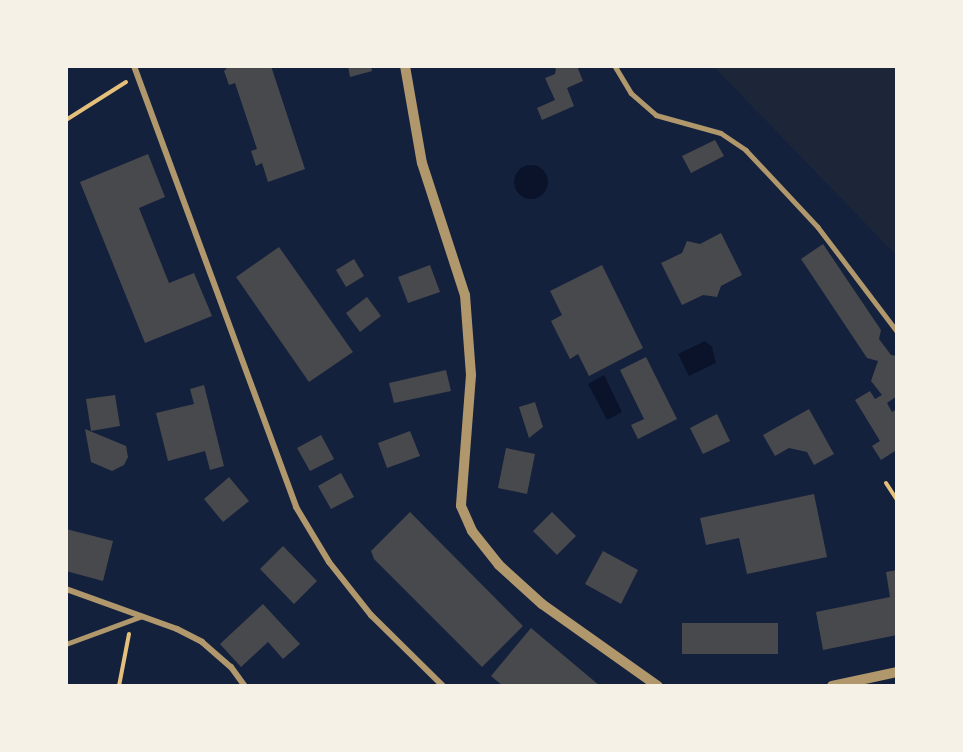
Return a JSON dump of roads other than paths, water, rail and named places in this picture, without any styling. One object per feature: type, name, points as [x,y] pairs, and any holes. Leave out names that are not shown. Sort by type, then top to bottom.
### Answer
[{"type":"street","points":[[134,66],[296,507],[329,562],[371,615],[443,686]]},
{"type":"street","points":[[405,66],[422,163],[465,295],[471,375],[461,506],[472,531],[508,572],[542,604],[658,686]]},
{"type":"street","points":[[66,589],[142,616],[202,642],[231,667],[245,686]]},
{"type":"street","points":[[832,686],[897,672]]},
{"type":"lane","points":[[615,66],[631,93],[656,115],[722,133],[746,150],[819,227],[897,332]]},
{"type":"lane","points":[[66,644],[142,616]]}]
